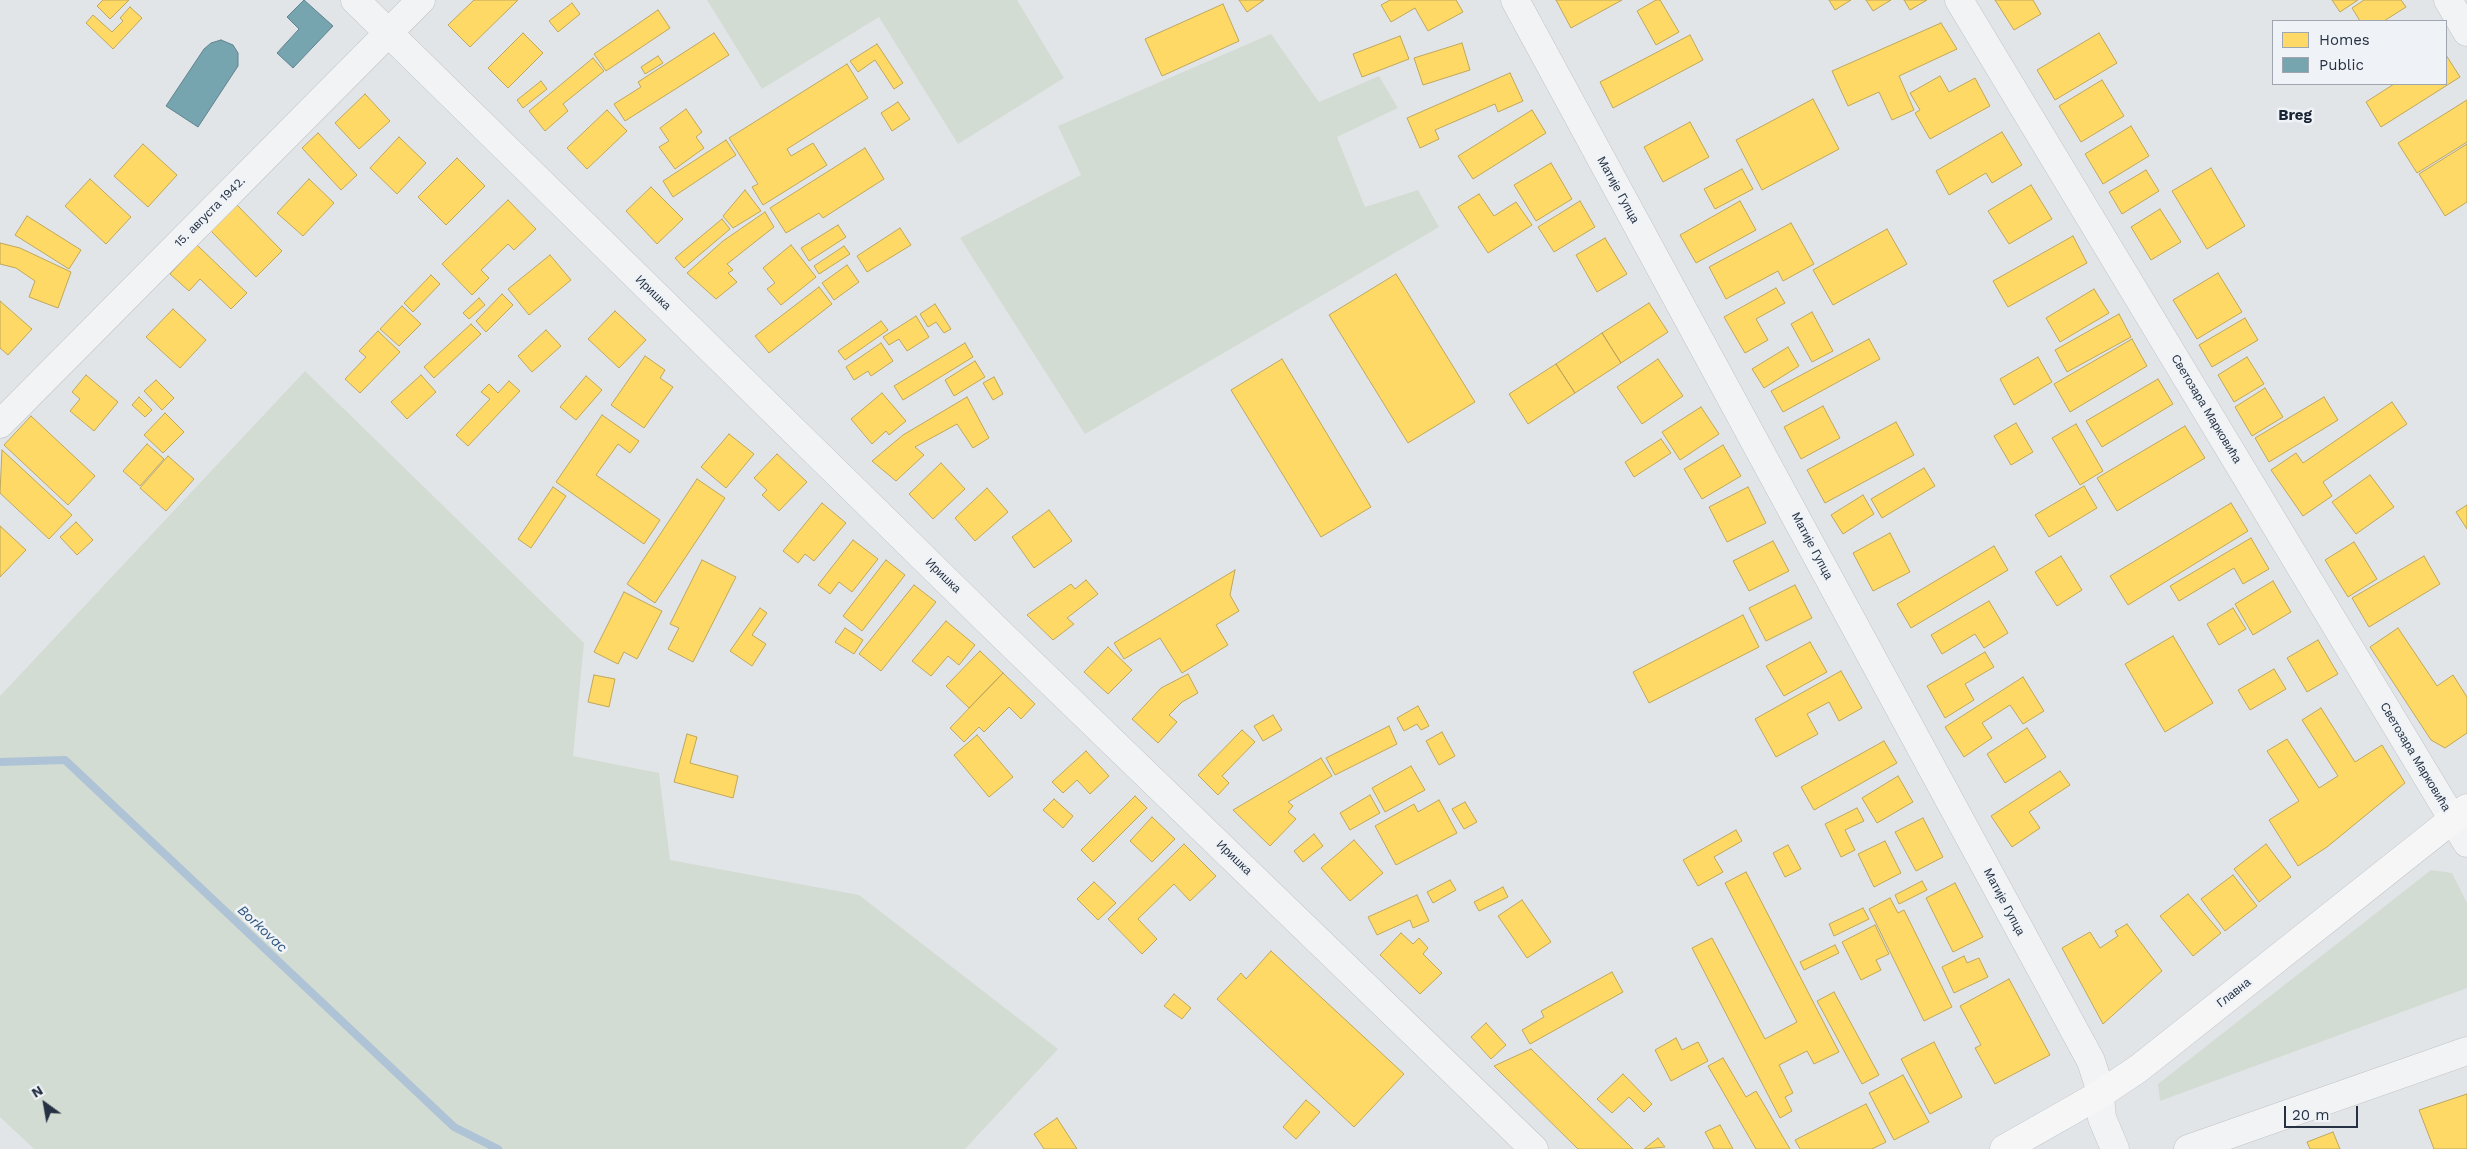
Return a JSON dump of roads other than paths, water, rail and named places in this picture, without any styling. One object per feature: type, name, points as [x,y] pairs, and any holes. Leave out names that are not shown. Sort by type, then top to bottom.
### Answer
[{"type":"main road","name":"Главна","points":[[2004,1149],[2099,1095],[2146,1063],[2459,814]]},
{"type":"street","name":"Иришка","points":[[355,0],[999,632],[1534,1149]]},
{"type":"street","name":"15. августа 1942.","points":[[0,424],[421,0]]},
{"type":"street","name":"Матије Гупца","points":[[1515,0],[2087,1054],[2096,1075],[2106,1130],[2115,1149]]},
{"type":"street","name":"Светозара Марковића","points":[[1959,0],[2459,814]]},
{"type":"street","points":[[2448,0],[2467,32]]},
{"type":"street","points":[[2459,814],[2467,842]]},
{"type":"street","points":[[2188,1149],[2467,1051]]},
{"type":"waterway","name":"Borkovac","points":[[0,762],[65,760],[454,1127],[498,1149]]},
{"type":"district","name":"Breg","points":[[2295,116]]}]
